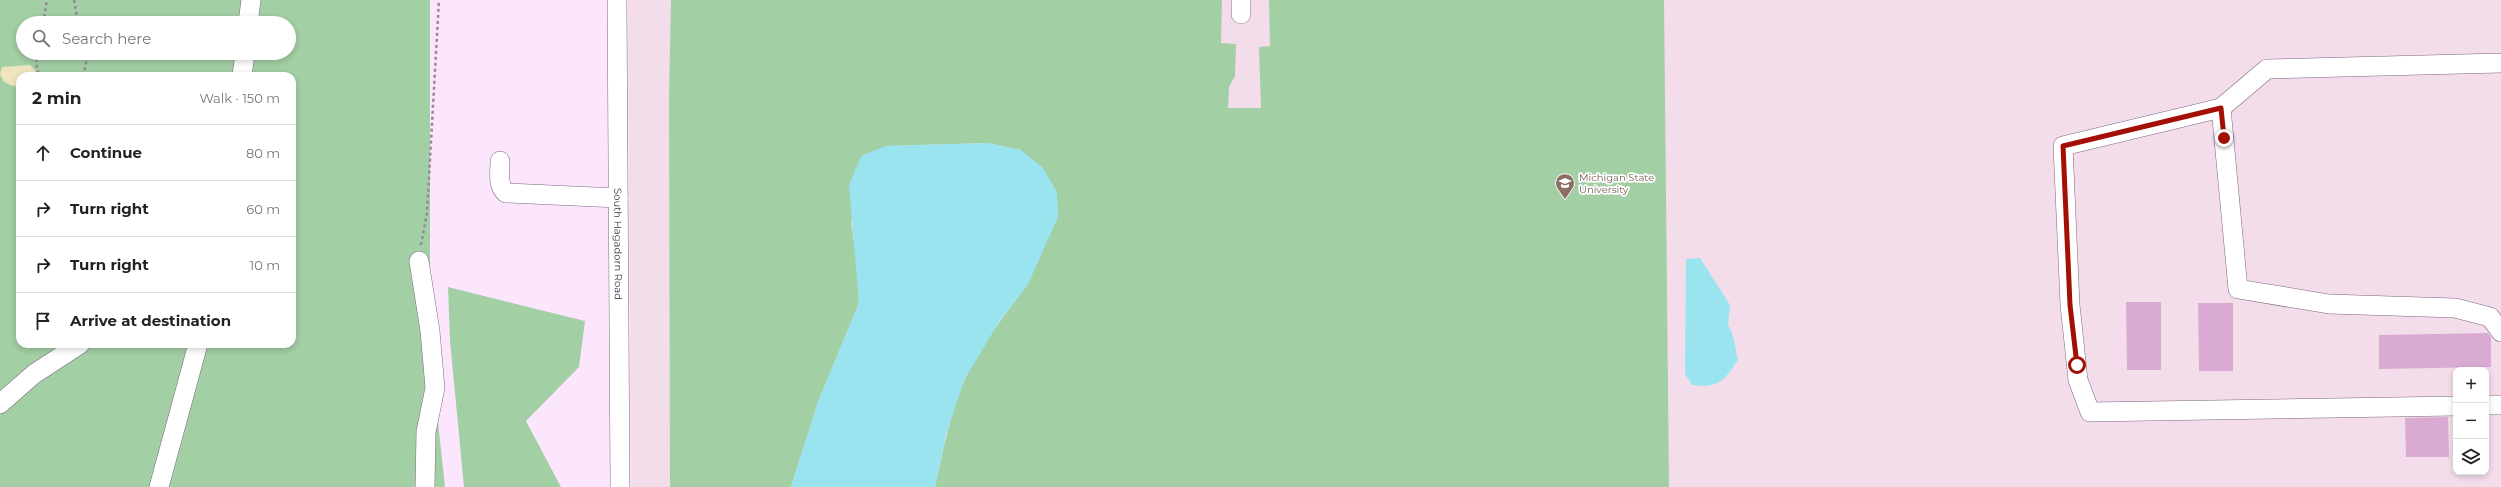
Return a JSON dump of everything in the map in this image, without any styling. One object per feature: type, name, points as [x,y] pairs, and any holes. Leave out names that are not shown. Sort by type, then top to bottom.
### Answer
[{"type":"street","points":[[249,16],[251,0]]},
{"type":"street","name":"South Hagadorn Road","points":[[617,0],[620,487]]},
{"type":"street","points":[[243,72],[244,60]]},
{"type":"street","points":[[2453,406],[2090,412],[2078,380],[2070,305],[2063,146],[2221,108],[2267,69],[2501,63]]},
{"type":"street","points":[[2221,108],[2238,289],[2329,304],[2455,308],[2490,317],[2501,332]]},
{"type":"street","points":[[500,161],[501,190],[506,193],[618,198]]},
{"type":"street","points":[[419,261],[430,330],[435,388],[426,432],[425,487]]},
{"type":"street","points":[[0,404],[34,374],[74,348]]},
{"type":"street","points":[[159,487],[197,348]]},
{"type":"street","points":[[2489,405],[2501,405]]},
{"type":"path","points":[[44,16],[47,0]]},
{"type":"path","points":[[74,0],[77,16]]},
{"type":"path","points":[[419,261],[427,213],[439,0]]},
{"type":"path","points":[[37,60],[38,72]]},
{"type":"path","points":[[84,72],[86,60]]},
{"type":"shaded area","name":"Michigan State University","points":[[628,0],[2501,0],[2501,487],[631,487]]},
{"type":"green space","points":[[0,0],[430,0],[430,348],[445,487],[0,487]]},
{"type":"green space","points":[[671,0],[1222,0],[1221,43],[1236,44],[1235,76],[1229,87],[1228,108],[1261,108],[1259,47],[1270,46],[1269,0],[1664,0],[1669,487],[935,487],[951,420],[964,381],[985,343],[1028,284],[1021,150],[987,143],[886,146],[851,222],[856,256],[859,303],[818,402],[791,487],[670,487],[669,99]]},
{"type":"green space","points":[[448,287],[585,321],[579,367],[526,421],[561,487],[464,487],[450,341]]},
{"type":"sand","points":[[30,65],[35,72],[16,72],[16,86],[13,86],[4,82],[0,74],[2,67]]},
{"type":"water","points":[[987,143],[1021,150],[1043,168],[1057,192],[1058,217],[1028,284],[999,322],[964,380],[946,435],[935,487],[791,487],[818,402],[859,303],[849,185],[861,156],[886,146]]},
{"type":"water","points":[[1700,258],[1730,305],[1728,325],[1733,338],[1738,360],[1720,382],[1701,386],[1692,385],[1685,374],[1686,259]]},
{"type":"building","points":[[2126,302],[2161,302],[2161,370],[2127,370]]},
{"type":"building","points":[[2198,303],[2233,303],[2233,371],[2199,371]]},
{"type":"building","points":[[2488,333],[2491,337],[2491,367],[2379,369],[2379,335]]},
{"type":"building","points":[[2448,417],[2449,457],[2406,457],[2405,418]]},
{"type":"place","name":"Michigan State University","points":[[1565,200]]},
{"type":"route","points":[[2077,365],[2070,305],[2063,146],[2221,108],[2224,138]]}]
